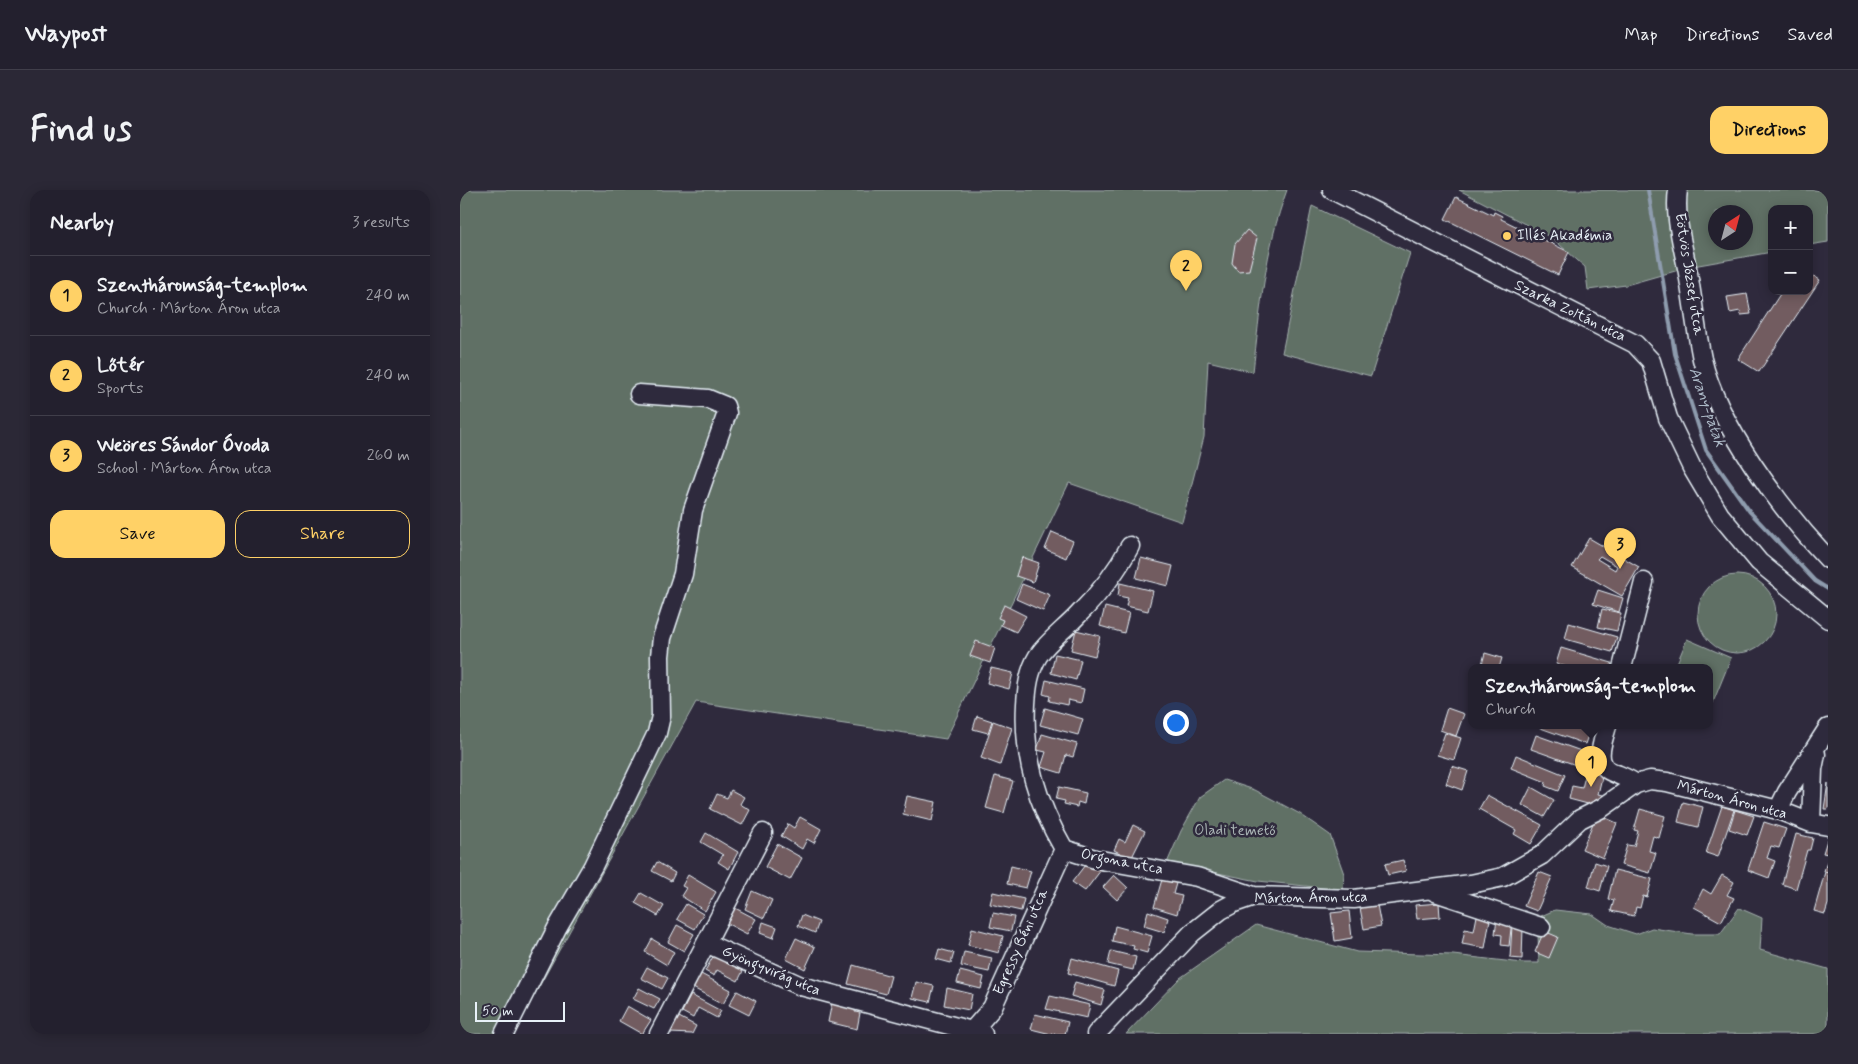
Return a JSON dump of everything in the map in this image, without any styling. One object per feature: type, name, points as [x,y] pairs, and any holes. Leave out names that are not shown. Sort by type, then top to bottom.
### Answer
[{"type":"street","name":"Szarka Zoltán utca","points":[[1332,190],[1635,344],[1651,361],[1668,418],[1692,468],[1720,515],[1759,562],[1828,619]]},
{"type":"street","name":"Eötvös József utca","points":[[1678,190],[1678,215],[1702,359],[1715,396],[1736,435],[1788,514],[1828,560]]},
{"type":"street","points":[[504,1034],[557,928],[593,866],[657,733],[661,716],[660,656],[662,638],[683,574],[692,510],[727,413],[725,406],[708,399],[639,394]]},
{"type":"street","name":"Orgona utca","points":[[1130,546],[1105,586],[1038,656],[1031,670],[1028,686],[1026,745],[1035,786],[1050,826],[1064,849],[1095,859],[1197,877],[1254,896]]},
{"type":"street","points":[[1623,664],[1644,582]]},
{"type":"street","points":[[1778,810],[1787,792],[1828,728]]},
{"type":"street","points":[[1606,729],[1600,755],[1602,763],[1608,769],[1626,776],[1636,784]]},
{"type":"street","points":[[1818,745],[1813,770],[1820,824]]},
{"type":"street","name":"Márton Áron utca","points":[[1096,1034],[1192,933],[1221,910],[1254,896],[1354,899],[1429,890],[1503,877],[1542,855],[1580,819],[1602,808],[1636,784],[1650,780],[1667,782],[1778,810],[1820,824]]},
{"type":"street","points":[[660,1034],[763,833]]},
{"type":"street","name":"Egressy Béni utca","points":[[978,1032],[992,1008],[1064,849]]},
{"type":"street","name":"Márton Áron utca","points":[[1429,890],[1541,928]]},
{"type":"street","name":"Gyöngyvirág utca","points":[[706,943],[800,986],[828,995],[978,1032]]},
{"type":"green space","points":[[460,190],[1287,190],[1268,257],[1253,372],[1208,361],[1204,437],[1182,522],[1069,483],[946,739],[696,702],[513,1034],[460,1034]]},
{"type":"green space","points":[[1459,190],[1828,190],[1828,242],[1813,244],[1813,205],[1768,205],[1768,253],[1693,266],[1626,285],[1588,290],[1585,267],[1552,238]]},
{"type":"green space","points":[[1312,206],[1410,253],[1371,376],[1282,353]]},
{"type":"green space","points":[[1729,575],[1745,575],[1759,581],[1770,592],[1776,606],[1776,622],[1770,636],[1759,647],[1745,653],[1729,653],[1715,647],[1704,636],[1698,622],[1698,606],[1704,592],[1715,581]]},
{"type":"green space","points":[[1687,639],[1731,658],[1713,703],[1713,664],[1677,664]]},
{"type":"green space","name":"Oladi temető","points":[[1224,780],[1255,790],[1300,814],[1330,835],[1344,874],[1343,890],[1258,881],[1167,863],[1181,831],[1200,797]]},
{"type":"green space","points":[[1739,908],[1762,918],[1760,950],[1828,969],[1828,1034],[1126,1034],[1180,978],[1256,925],[1357,952],[1453,955],[1539,963],[1538,934],[1541,916],[1555,910],[1592,914],[1608,925],[1636,934],[1652,928],[1692,934],[1720,934]]},
{"type":"building","name":"Illés Akadémia","points":[[1456,197],[1493,215],[1494,212],[1502,216],[1501,219],[1569,252],[1558,275],[1445,219]]},
{"type":"building","points":[[1247,230],[1257,238],[1249,270],[1238,271],[1232,263],[1235,244]]},
{"type":"building","points":[[1813,276],[1820,280],[1813,291]]},
{"type":"building","points":[[1747,294],[1751,314],[1741,315],[1740,311],[1730,313],[1727,297]]},
{"type":"building","points":[[1779,295],[1810,295],[1759,372],[1738,359]]},
{"type":"building","points":[[1052,532],[1073,541],[1066,558],[1045,549]]},
{"type":"building","points":[[1589,538],[1639,567],[1622,596],[1572,567]],"holes":[[[1600,556],[1617,566],[1615,570],[1597,559]]]},
{"type":"building","points":[[1022,557],[1039,563],[1033,582],[1016,576]]},
{"type":"building","points":[[1141,558],[1173,566],[1168,586],[1136,578]]},
{"type":"building","points":[[1120,583],[1153,591],[1148,611],[1126,606],[1128,598],[1118,596]]},
{"type":"building","points":[[1022,584],[1050,595],[1043,611],[1016,599]]},
{"type":"building","points":[[1598,590],[1623,598],[1619,612],[1593,604]]},
{"type":"building","points":[[1004,605],[1026,616],[1016,632],[1001,625],[1003,620],[998,618]]},
{"type":"building","points":[[1105,607],[1129,613],[1124,633],[1100,626]]},
{"type":"building","points":[[1602,609],[1621,613],[1617,631],[1598,627]]},
{"type":"building","points":[[1569,623],[1617,637],[1612,652],[1565,639]]},
{"type":"building","points":[[1076,630],[1100,636],[1095,656],[1071,650]]},
{"type":"building","points":[[976,641],[995,648],[990,663],[970,656]]},
{"type":"building","points":[[1561,648],[1612,663],[1612,664],[1556,664]]},
{"type":"building","points":[[1485,653],[1502,658],[1500,664],[1482,664]]},
{"type":"building","points":[[1055,654],[1081,660],[1076,680],[1051,673]]},
{"type":"building","points":[[991,668],[1013,673],[1009,689],[987,683]]},
{"type":"building","points":[[1046,680],[1084,689],[1081,703],[1068,700],[1067,705],[1049,701],[1050,696],[1043,694]]},
{"type":"building","points":[[1045,708],[1083,719],[1078,735],[1040,725]]},
{"type":"building","points":[[1447,708],[1464,714],[1456,736],[1440,730]]},
{"type":"building","points":[[977,716],[992,721],[988,733],[973,729]]},
{"type":"building","points":[[993,721],[1012,728],[1000,765],[981,758]]},
{"type":"building","points":[[1543,729],[1590,729],[1585,744]]},
{"type":"building","points":[[1445,733],[1461,738],[1454,760],[1437,755]]},
{"type":"building","points":[[1042,734],[1077,744],[1073,757],[1066,755],[1061,773],[1041,767],[1046,752],[1037,750]]},
{"type":"building","points":[[1536,735],[1581,751],[1576,765],[1531,749]]},
{"type":"building","points":[[1516,755],[1565,775],[1558,791],[1545,786],[1546,782],[1511,768]]},
{"type":"building","points":[[1452,766],[1468,771],[1462,790],[1446,784]]},
{"type":"building","points":[[1587,768],[1603,773],[1598,794],[1602,795],[1599,807],[1569,799],[1572,786],[1582,788]]},
{"type":"building","points":[[995,776],[1013,781],[1004,813],[986,808]]},
{"type":"building","points":[[1828,783],[1828,809],[1824,809]]},
{"type":"building","points":[[1059,787],[1086,793],[1084,804],[1078,802],[1077,807],[1064,804],[1065,801],[1056,799]]},
{"type":"building","points":[[1531,787],[1554,800],[1544,817],[1522,805]]},
{"type":"building","points":[[731,790],[744,797],[740,804],[750,810],[742,825],[710,809],[717,794],[727,798]]},
{"type":"building","points":[[1487,795],[1542,825],[1531,844],[1514,834],[1516,830],[1479,809]]},
{"type":"building","points":[[907,796],[936,802],[932,821],[903,814]]},
{"type":"building","points":[[1683,802],[1703,807],[1698,827],[1678,822]]},
{"type":"building","points":[[1722,806],[1734,810],[1718,857],[1706,853]]},
{"type":"building","points":[[1640,809],[1665,816],[1659,838],[1653,836],[1649,851],[1656,853],[1650,873],[1621,865],[1627,845],[1634,846],[1638,831],[1634,830]]},
{"type":"building","points":[[1735,810],[1754,816],[1747,835],[1729,829]]},
{"type":"building","points":[[1597,814],[1617,823],[1603,858],[1582,849]]},
{"type":"building","points":[[800,817],[821,829],[814,843],[807,839],[802,849],[781,836],[788,824],[794,828]]},
{"type":"building","points":[[1764,822],[1786,829],[1779,848],[1771,846],[1767,858],[1775,861],[1769,878],[1748,870]]},
{"type":"building","points":[[1133,825],[1145,831],[1131,859],[1114,850],[1119,839],[1125,842]]},
{"type":"building","points":[[706,833],[738,852],[729,869],[718,862],[723,855],[701,842]]},
{"type":"building","points":[[1796,834],[1813,838],[1810,850],[1807,850],[1796,889],[1782,884]]},
{"type":"building","points":[[1828,840],[1828,854],[1823,853]]},
{"type":"building","points":[[777,844],[802,858],[790,880],[765,867]]},
{"type":"building","points":[[1828,859],[1828,872],[1824,871]]},
{"type":"building","points":[[1403,860],[1406,871],[1388,875],[1385,864]]},
{"type":"building","points":[[1088,861],[1101,870],[1085,891],[1072,882]]},
{"type":"building","points":[[657,862],[675,873],[671,881],[652,871]]},
{"type":"building","points":[[1595,862],[1607,866],[1600,891],[1588,887]]},
{"type":"building","points":[[1011,866],[1031,871],[1026,888],[1007,884]]},
{"type":"building","points":[[1615,870],[1652,879],[1647,897],[1643,896],[1640,908],[1636,907],[1634,916],[1611,911],[1614,900],[1608,899]]},
{"type":"building","points":[[1539,872],[1552,877],[1537,911],[1524,906]]},
{"type":"building","points":[[1825,872],[1828,873],[1828,904],[1825,914],[1814,911]]},
{"type":"building","points":[[688,875],[716,892],[705,911],[681,896],[686,888],[682,886]]},
{"type":"building","points":[[1114,875],[1128,888],[1117,900],[1103,887]]},
{"type":"building","points":[[1722,875],[1734,882],[1727,895],[1734,898],[1721,922],[1694,907],[1703,889],[1711,894]]},
{"type":"building","points":[[1163,876],[1177,880],[1173,894],[1182,896],[1177,914],[1154,907]]},
{"type":"building","points":[[752,891],[772,900],[764,918],[745,909]]},
{"type":"building","points":[[993,892],[1024,899],[1021,911],[990,904]]},
{"type":"building","points":[[641,893],[664,906],[658,916],[635,903]]},
{"type":"building","points":[[1439,903],[1440,917],[1417,919],[1415,905]]},
{"type":"building","points":[[686,904],[703,914],[695,929],[677,919]]},
{"type":"building","points":[[1377,905],[1381,926],[1364,929],[1360,908]]},
{"type":"building","points":[[735,908],[756,919],[747,934],[726,923]]},
{"type":"building","points":[[1148,911],[1168,918],[1164,932],[1144,926]]},
{"type":"building","points":[[1349,911],[1352,938],[1335,941],[1331,913]]},
{"type":"building","points":[[1478,911],[1491,913],[1485,948],[1462,944],[1465,929],[1474,931]]},
{"type":"building","points":[[993,913],[1014,917],[1011,931],[990,927]]},
{"type":"building","points":[[802,915],[819,922],[815,933],[798,926]]},
{"type":"building","points":[[1497,918],[1512,920],[1509,946],[1501,945],[1502,935],[1495,934]]},
{"type":"building","points":[[763,922],[777,927],[773,938],[760,933]]},
{"type":"building","points":[[677,925],[694,934],[684,951],[668,942]]},
{"type":"building","points":[[1115,926],[1152,936],[1147,953],[1133,949],[1134,946],[1112,941]]},
{"type":"building","points":[[1512,926],[1523,927],[1522,959],[1510,958]]},
{"type":"building","points":[[972,928],[1003,936],[999,953],[968,945]]},
{"type":"building","points":[[1544,931],[1558,937],[1549,958],[1535,952]]},
{"type":"building","points":[[796,938],[815,947],[805,969],[786,959]]},
{"type":"building","points":[[652,939],[674,952],[667,965],[645,952]]},
{"type":"building","points":[[939,949],[954,953],[951,963],[936,959]]},
{"type":"building","points":[[1111,951],[1136,957],[1133,970],[1108,964]]},
{"type":"building","points":[[964,952],[992,958],[989,972],[961,966]]},
{"type":"building","points":[[715,953],[744,969],[738,981],[717,970],[714,976],[705,971]]},
{"type":"building","points":[[1072,958],[1118,971],[1114,986],[1068,973]]},
{"type":"building","points":[[853,965],[891,976],[886,994],[848,984]]},
{"type":"building","points":[[647,967],[668,978],[662,989],[641,978]]},
{"type":"building","points":[[960,971],[984,977],[981,989],[957,983]]},
{"type":"building","points":[[701,974],[731,990],[723,1004],[693,988]]},
{"type":"building","points":[[916,982],[934,986],[930,1002],[912,998]]},
{"type":"building","points":[[1075,982],[1105,990],[1101,1005],[1071,996]]},
{"type":"building","points":[[639,988],[660,999],[654,1009],[633,999]]},
{"type":"building","points":[[947,988],[972,994],[969,1010],[944,1005]]},
{"type":"building","points":[[737,991],[756,1001],[749,1015],[729,1005]]},
{"type":"building","points":[[691,995],[721,1011],[717,1018],[698,1008],[693,1018],[682,1012]]},
{"type":"building","points":[[1050,996],[1090,1005],[1087,1018],[1046,1009]]},
{"type":"building","points":[[832,1002],[856,1007],[855,1012],[860,1013],[857,1029],[828,1022]]},
{"type":"building","points":[[627,1006],[651,1020],[642,1034],[619,1021]]},
{"type":"building","points":[[1035,1014],[1068,1022],[1065,1034],[1051,1034],[1031,1029]]},
{"type":"building","points":[[679,1017],[696,1026],[692,1034],[670,1033]]},
{"type":"waterway","name":"Arany-patak","points":[[1648,190],[1675,354],[1706,450],[1750,512],[1815,581],[1828,589]]},
{"type":"place","name":"Illés Akadémia","points":[[1507,236]]},
{"type":"place","name":"Lőtér","points":[[1186,291]]},
{"type":"place","name":"Weöres Sándor Óvoda","points":[[1620,569]]},
{"type":"place","name":"Szentháromság-templom","points":[[1591,787]]}]
